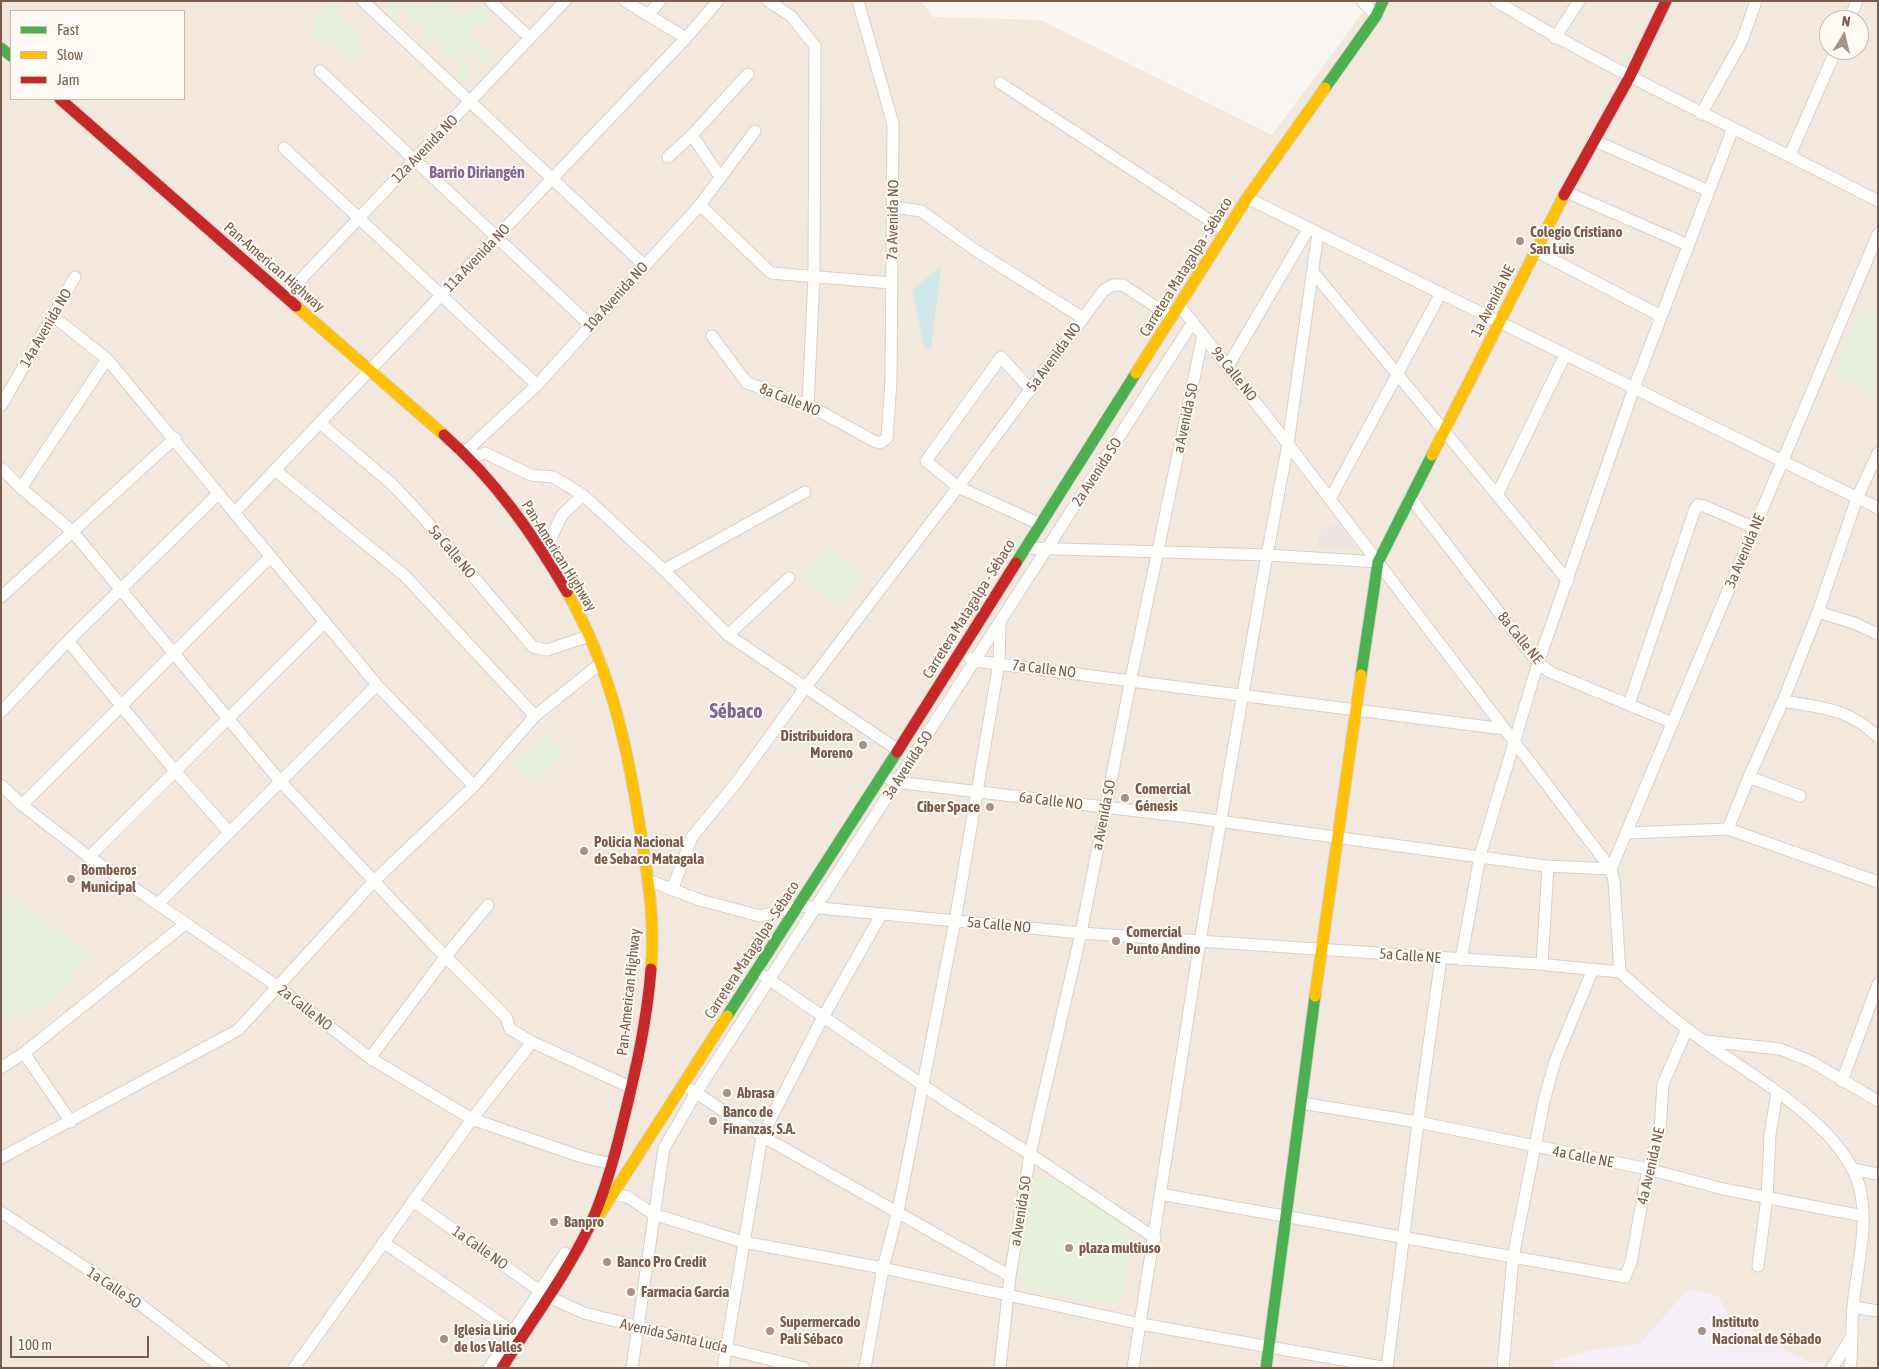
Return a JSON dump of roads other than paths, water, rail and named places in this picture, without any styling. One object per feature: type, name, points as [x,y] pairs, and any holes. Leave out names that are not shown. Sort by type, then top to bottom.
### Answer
[{"type":"main road","name":"Carretera Matagalpa - Sébaco","points":[[585,1236],[898,750],[1226,230],[1376,16],[1383,1]]},
{"type":"main road","name":"1a Avenida NE","points":[[1266,1368],[1336,837],[1354,709],[1378,562],[1566,192],[1629,78],[1666,1]]},
{"type":"main road","name":"Pan-American Highway","points":[[61,100],[370,370],[467,456],[499,488],[543,554],[590,636],[610,686],[633,778],[648,880],[652,939],[644,1026],[632,1088],[600,1203],[585,1236],[543,1292],[517,1334],[502,1368]]},
{"type":"street","points":[[363,1],[644,265]]},
{"type":"street","points":[[490,1],[530,38]]},
{"type":"street","name":"12a Avenida NO","points":[[285,296],[565,1]]},
{"type":"street","points":[[625,1],[686,38]]},
{"type":"street","points":[[648,15],[660,1]]},
{"type":"street","name":"11a Avenida NO","points":[[234,513],[686,38],[718,1]]},
{"type":"street","points":[[768,1],[791,16],[815,46],[814,277],[808,405]]},
{"type":"street","name":"7a Avenida NO","points":[[858,1],[893,124],[894,207],[891,282],[891,381],[888,433],[885,442]]},
{"type":"street","points":[[1362,1],[1376,16]]},
{"type":"street","points":[[1496,1],[1555,38],[1629,78],[1790,155],[1878,201]]},
{"type":"street","points":[[1555,38],[1579,1]]},
{"type":"street","points":[[1701,114],[1742,40],[1756,1]]},
{"type":"street","points":[[1790,155],[1832,60]]},
{"type":"street","points":[[320,71],[591,326]]},
{"type":"street","points":[[668,157],[692,135],[748,74]]},
{"type":"street","points":[[1000,83],[1226,230]]},
{"type":"street","points":[[1461,960],[1480,856],[1538,664],[1634,388],[1734,128]]},
{"type":"street","name":"10a Avenida NO","points":[[467,456],[591,326],[644,265],[700,206],[755,131]]},
{"type":"street","points":[[692,135],[720,177]]},
{"type":"street","points":[[1594,140],[1709,192]]},
{"type":"street","points":[[284,148],[536,385]]},
{"type":"street","points":[[1566,192],[1688,245]]},
{"type":"street","points":[[1247,198],[1878,508]]},
{"type":"street","points":[[700,206],[771,273],[891,282]]},
{"type":"street","points":[[894,207],[921,211],[975,250],[1083,318]]},
{"type":"street","points":[[1133,1368],[1155,1238],[1160,1194],[1200,941],[1266,555],[1288,444],[1313,272],[1313,231]]},
{"type":"street","points":[[1228,366],[1313,231]]},
{"type":"street","name":"3a Avenida NE","points":[[1611,868],[1628,833],[1878,234]]},
{"type":"street","points":[[1536,251],[1662,316]]},
{"type":"street","points":[[1313,272],[1568,581]]},
{"type":"street","name":"14a Avenida NO","points":[[1,406],[54,317],[75,277]]},
{"type":"street","name":"5a Avenida NO","points":[[672,890],[692,837],[736,783],[805,688],[1031,390],[1104,290],[1113,285],[1123,286],[1171,317]]},
{"type":"street","points":[[1330,499],[1440,293]]},
{"type":"street","name":"9a Calle NO","points":[[1179,305],[1288,444],[1611,868]]},
{"type":"street","points":[[54,317],[107,359],[175,438],[218,494],[377,685],[474,786]]},
{"type":"street","name":"2a Avenida SO","points":[[1000,622],[1193,322]]},
{"type":"street","name":"a Avenida SO","points":[[1000,1368],[1010,1276],[1030,1154],[1081,933],[1131,679],[1203,335]]},
{"type":"street","name":"8a Calle NO","points":[[712,336],[747,383],[808,405],[874,441],[885,442]]},
{"type":"street","points":[[1497,495],[1564,355]]},
{"type":"street","points":[[1031,390],[1000,357],[926,461],[958,487],[1040,524]]},
{"type":"street","points":[[21,488],[107,359]]},
{"type":"street","name":"5a Calle NO","points":[[320,423],[394,486],[422,516],[533,647],[547,650],[590,636]]},
{"type":"street","points":[[1,597],[175,438]]},
{"type":"street","points":[[1728,829],[1749,777],[1784,701],[1818,612],[1857,498],[1878,452]]},
{"type":"street","points":[[467,456],[485,453],[531,475],[553,477],[583,495],[664,570],[728,635],[898,750]]},
{"type":"street","points":[[1,468],[21,488],[72,531],[280,781],[506,1017],[510,1029],[532,1042],[632,1088]]},
{"type":"street","points":[[275,470],[406,576],[535,716]]},
{"type":"street","points":[[664,570],[805,492]]},
{"type":"street","points":[[1,712],[68,641],[218,494]]},
{"type":"street","points":[[543,554],[562,515],[583,495]]},
{"type":"street","name":"8a Calle NE","points":[[1410,497],[1538,664],[1550,672],[1673,723]]},
{"type":"street","points":[[1628,704],[1698,505],[1754,528]]},
{"type":"street","points":[[1026,548],[1266,555],[1378,562]]},
{"type":"street","points":[[22,805],[270,557]]},
{"type":"street","points":[[728,635],[789,578]]},
{"type":"street","points":[[1818,612],[1854,623],[1878,634]]},
{"type":"street","points":[[89,857],[324,622]]},
{"type":"street","points":[[865,1368],[883,1268],[898,1211],[955,921],[975,792],[999,663],[1000,622]]},
{"type":"street","name":"3a Avenida SO","points":[[632,1368],[664,1148],[696,1093],[1000,622]]},
{"type":"street","points":[[68,641],[175,771],[229,832]]},
{"type":"street","name":"7a Calle NO","points":[[959,653],[975,661],[1131,679],[1504,729]]},
{"type":"street","points":[[1,1158],[71,1122],[238,1030],[375,880],[474,786],[535,716],[601,663]]},
{"type":"street","points":[[158,904],[377,685]]},
{"type":"street","points":[[1784,701],[1840,712],[1863,722],[1878,737]]},
{"type":"street","name":"6a Calle NO","points":[[882,775],[896,782],[1221,821],[1548,866],[1611,868]]},
{"type":"street","points":[[1749,777],[1800,796]]},
{"type":"street","name":"2a Calle NO","points":[[2,787],[89,857],[277,986],[370,1058],[472,1120],[582,1157],[612,1164]]},
{"type":"street","points":[[1628,833],[1728,829],[1878,882]]},
{"type":"street","points":[[1542,964],[1548,866]]},
{"type":"street","points":[[1611,868],[1614,881],[1620,972],[1687,1029],[1809,1115],[1831,1139],[1852,1169],[1861,1193],[1863,1216],[1853,1307],[1850,1368]]},
{"type":"street","name":"5a Calle NO","points":[[648,880],[729,909],[760,916],[798,906],[816,907],[881,915],[1081,933],[1200,941]]},
{"type":"street","points":[[370,1058],[446,956],[488,905]]},
{"type":"street","points":[[724,1368],[762,1136],[823,1017],[881,915]]},
{"type":"street","points":[[1,1068],[24,1053],[185,924]]},
{"type":"street","name":"5a Calle NE","points":[[1200,941],[1321,951],[1542,964],[1620,972]]},
{"type":"street","points":[[613,1194],[628,1197],[653,1214],[744,1242],[883,1268],[1141,1324],[1387,1368],[1441,958]]},
{"type":"street","points":[[1503,1368],[1513,1257],[1534,1148],[1555,1061],[1594,969]]},
{"type":"street","points":[[756,971],[922,1085],[1030,1154],[1155,1238]]},
{"type":"street","points":[[1842,1081],[1878,984]]},
{"type":"street","name":"4a Avenida NE","points":[[1513,1257],[1625,1277],[1631,1263],[1648,1169],[1660,1131],[1663,1084],[1687,1029]]},
{"type":"street","points":[[1704,1041],[1780,1049],[1812,1062],[1878,1101]]},
{"type":"street","points":[[294,1368],[412,1201],[532,1042]]},
{"type":"street","points":[[24,1053],[71,1122]]},
{"type":"street","points":[[682,1084],[762,1136],[898,1211],[1010,1276]]},
{"type":"street","points":[[1758,1266],[1767,1197],[1770,1135],[1777,1092]]},
{"type":"street","name":"4a Calle NE","points":[[1301,1102],[1418,1122],[1534,1148],[1648,1169],[1723,1189],[1863,1216]]},
{"type":"street","points":[[1852,1169],[1878,1174]]},
{"type":"street","points":[[1160,1194],[1513,1257]]},
{"type":"street","name":"1a Calle NO","points":[[412,1201],[543,1292]]},
{"type":"street","name":"1a Calle SO","points":[[1,1212],[132,1299],[223,1368]]},
{"type":"street","points":[[383,1242],[517,1334],[489,1368]]},
{"type":"street","name":"Avenida Santa Lucía","points":[[543,1292],[584,1314],[804,1368]]},
{"type":"street","points":[[1853,1307],[1878,1312]]},
{"type":"street","points":[[1832,1368],[1851,1338]]},
{"type":"water","points":[[941,267],[931,350],[925,349],[912,290]]},
{"type":"place","name":"Colegio Cristiano San Luis","points":[[1520,241]]},
{"type":"place","name":"Distribuidora Moreno","points":[[863,745]]},
{"type":"place","name":"Comercial Génesis","points":[[1125,798]]},
{"type":"place","name":"Ciber Space","points":[[990,807]]},
{"type":"place","name":"Policía Nacional de Sebaco Matagala","points":[[584,851]]},
{"type":"place","name":"Bomberos Municipal","points":[[71,879]]},
{"type":"place","name":"Comercial Punto Andino","points":[[1116,941]]},
{"type":"place","name":"Abrasa","points":[[727,1093]]},
{"type":"place","name":"Banco de Finanzas, S.A.","points":[[713,1121]]},
{"type":"place","name":"Banpro","points":[[554,1222]]},
{"type":"place","name":"plaza multiuso","points":[[1069,1248]]},
{"type":"place","name":"Banco Pro Credit","points":[[607,1262]]},
{"type":"place","name":"Farmacia Garcia","points":[[631,1292]]},
{"type":"place","name":"Supermercado Palí Sébaco","points":[[770,1331]]},
{"type":"place","name":"Instituto Nacional de Sébado","points":[[1702,1331]]},
{"type":"place","name":"Iglesia Lirio de los Valles","points":[[444,1339]]},
{"type":"district","name":"Barrio Diriangén","points":[[477,173]]},
{"type":"district","name":"Sébaco","points":[[736,712]]}]
